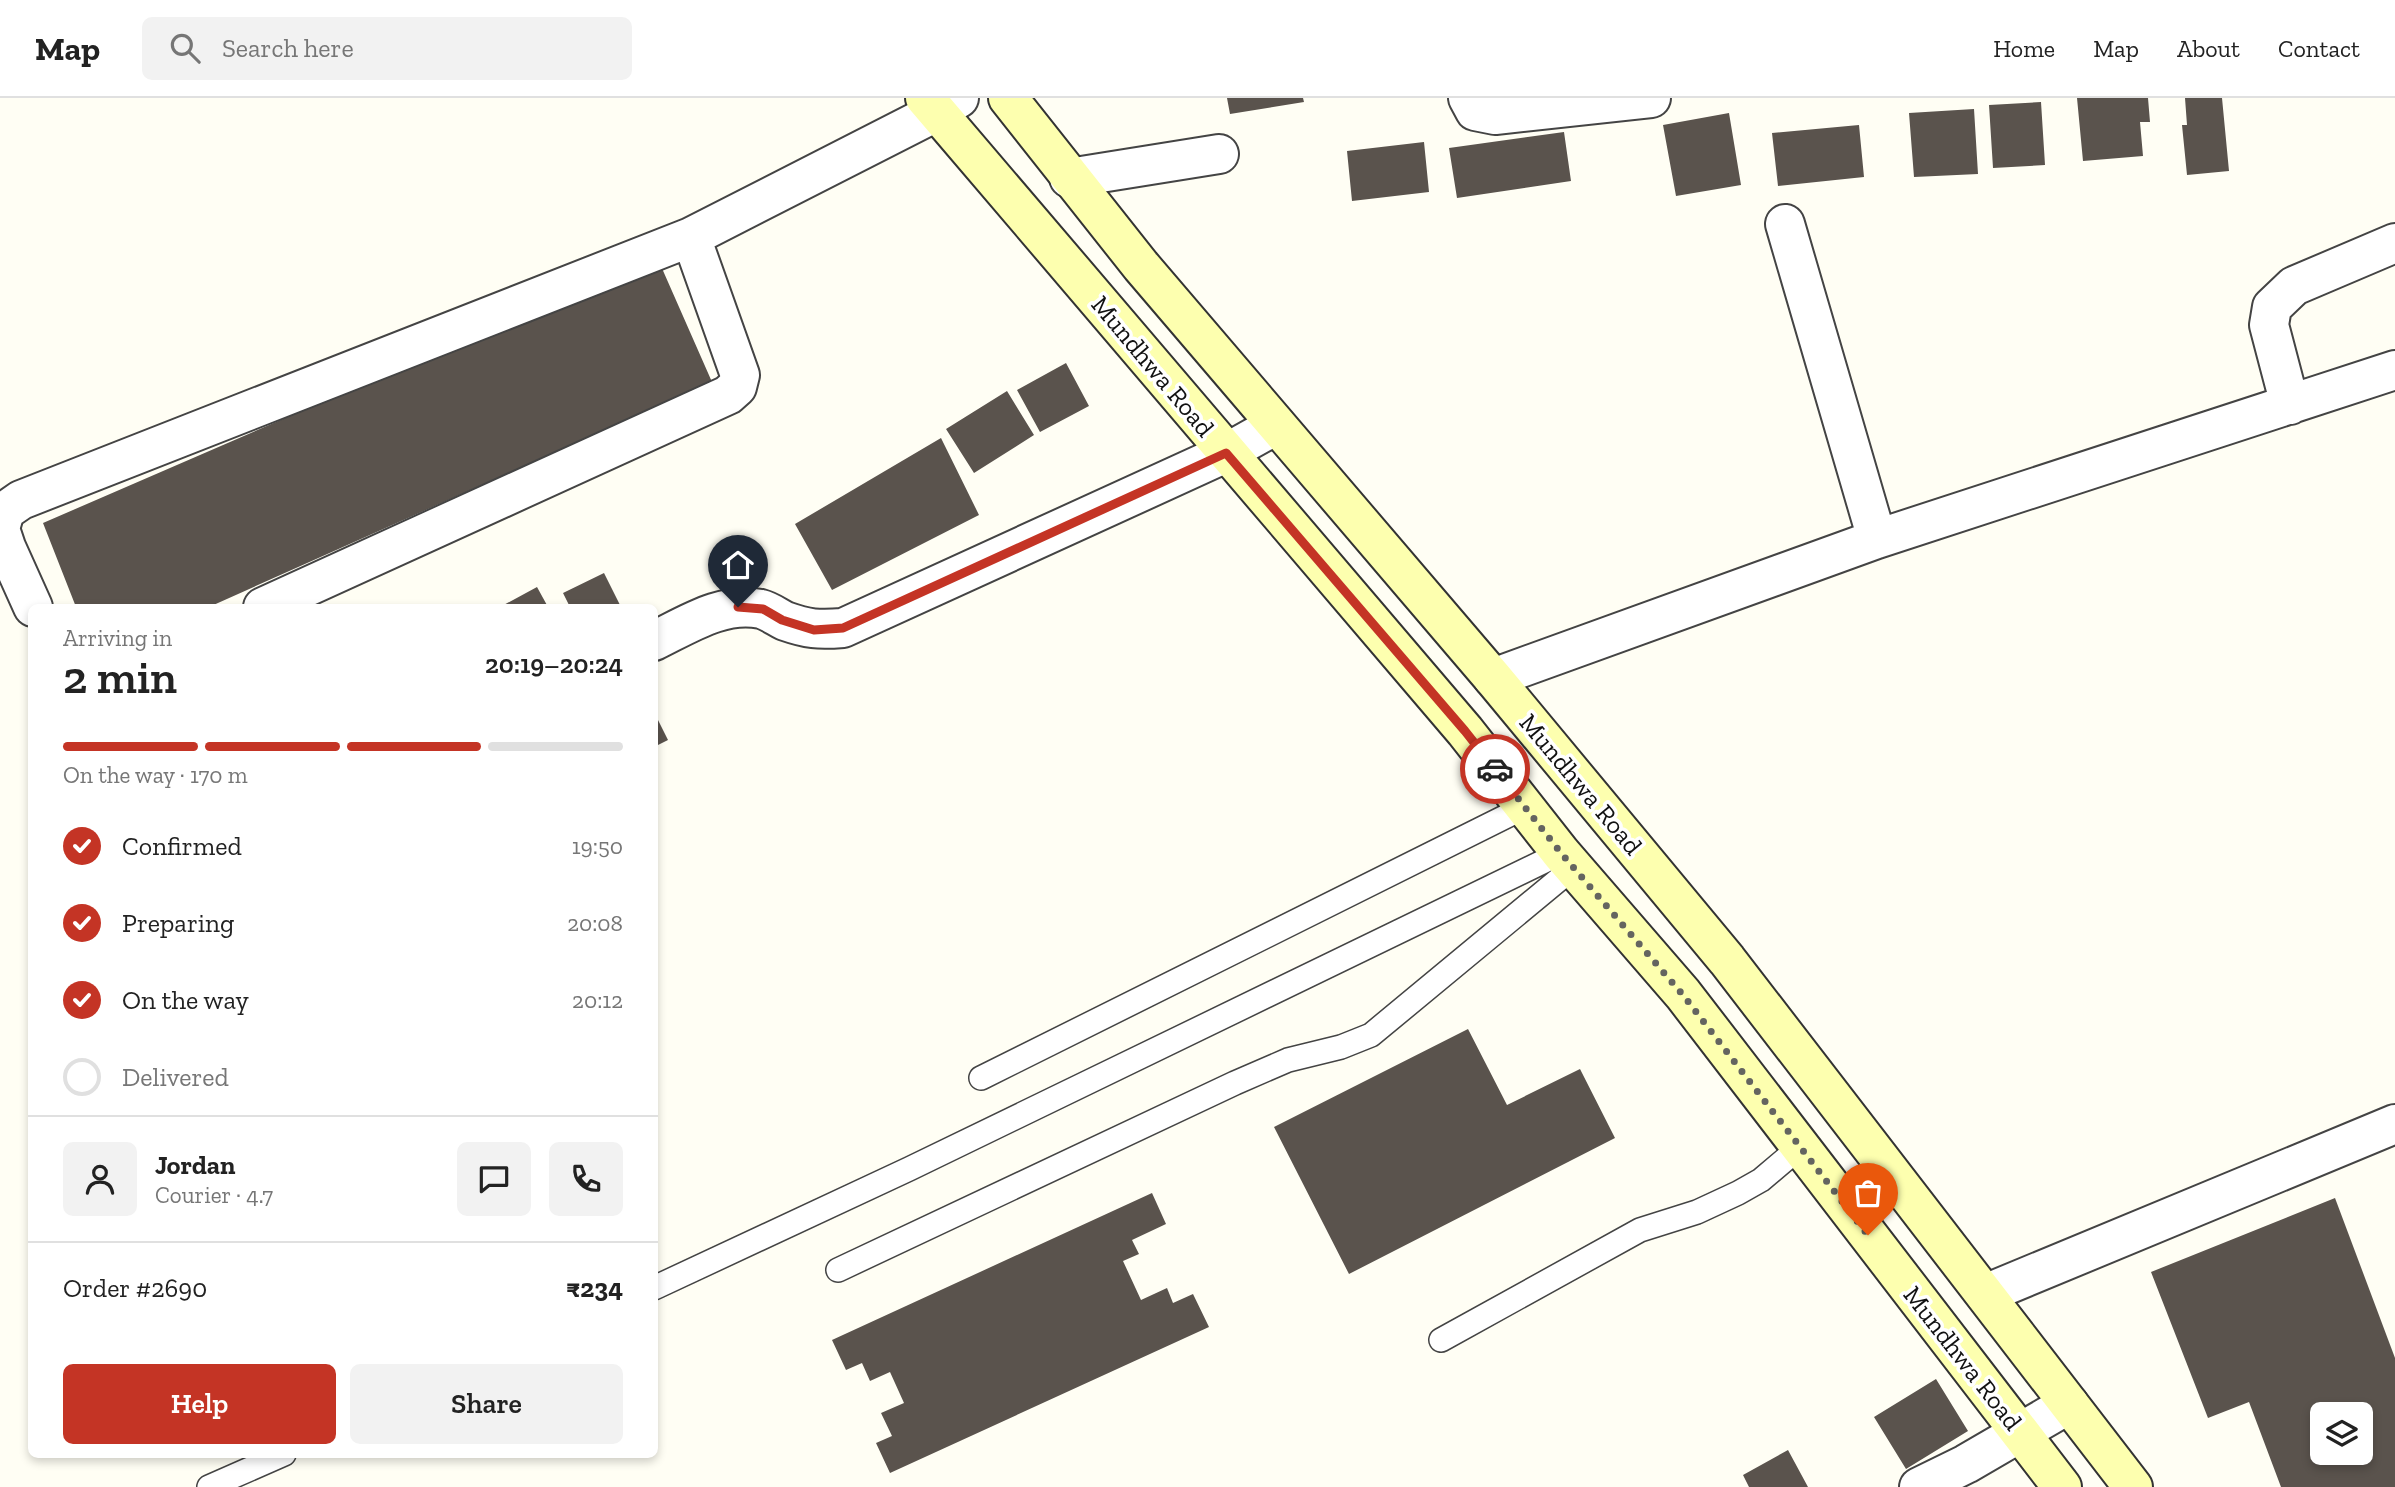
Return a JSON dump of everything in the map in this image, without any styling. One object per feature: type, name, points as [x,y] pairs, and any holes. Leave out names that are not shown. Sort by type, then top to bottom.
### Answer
[{"type":"main road","name":"Mundhwa Road","points":[[1008,98],[1141,266],[1493,678],[1727,960],[2133,1487]]},
{"type":"main road","name":"Mundhwa Road","points":[[940,103],[1095,296],[1465,731],[1567,860],[1683,995],[2062,1487]]},
{"type":"main road","points":[[1095,296],[1141,266]]},
{"type":"street","points":[[1468,98],[1475,111],[1495,115],[1651,98]]},
{"type":"street","points":[[32,604],[0,528],[5,511],[21,500],[691,237],[940,103]]},
{"type":"street","points":[[1069,178],[1219,154]]},
{"type":"street","points":[[1785,224],[1877,539]]},
{"type":"street","points":[[270,604],[728,395],[737,387],[740,375],[691,237]]},
{"type":"street","points":[[2290,405],[2269,325],[2272,307],[2294,286],[2395,243]]},
{"type":"street","points":[[1493,678],[1877,539],[2395,370]]},
{"type":"street","points":[[658,639],[706,615],[738,607],[763,609],[782,620],[814,630],[843,628],[1226,453],[1276,425]]},
{"type":"street","points":[[1985,1294],[2395,1124]]},
{"type":"street","points":[[1919,1487],[1966,1464],[2069,1404]]},
{"type":"lane","points":[[981,1078],[1525,807]]},
{"type":"lane","points":[[838,1270],[1235,1083],[1288,1060],[1341,1047],[1371,1035],[1567,860]]},
{"type":"lane","points":[[658,1286],[1567,860]]},
{"type":"lane","points":[[1441,1340],[1640,1230],[1698,1212],[1738,1193],[1761,1180],[1800,1147]]},
{"type":"lane","points":[[209,1487],[275,1458]]},
{"type":"building","points":[[1227,98],[1303,98],[1304,102],[1230,114]]},
{"type":"building","points":[[2077,98],[2148,98],[2150,122],[2140,122],[2143,156],[2083,161]]},
{"type":"building","points":[[2185,98],[2222,98],[2229,171],[2187,175],[2182,125],[2187,125]]},
{"type":"building","points":[[2041,102],[2045,165],[1993,168],[1989,105]]},
{"type":"building","points":[[1974,109],[1978,174],[1914,177],[1909,113]]},
{"type":"building","points":[[1729,113],[1741,185],[1676,196],[1663,125]]},
{"type":"building","points":[[1859,125],[1864,177],[1778,186],[1772,133]]},
{"type":"building","points":[[1564,132],[1571,181],[1457,198],[1449,148]]},
{"type":"building","points":[[1424,142],[1429,192],[1352,201],[1347,151]]},
{"type":"building","points":[[657,257],[712,382],[216,604],[75,604],[43,523]]},
{"type":"building","points":[[1066,363],[1089,406],[1040,432],[1017,390]]},
{"type":"building","points":[[1007,391],[1034,435],[974,473],[946,429]]},
{"type":"building","points":[[941,438],[979,515],[832,590],[795,524]]},
{"type":"building","points":[[604,573],[620,604],[568,604],[563,593]]},
{"type":"building","points":[[537,587],[546,604],[506,604]]},
{"type":"building","points":[[658,720],[668,740],[658,745]]},
{"type":"building","points":[[1468,1029],[1507,1105],[1580,1069],[1615,1138],[1349,1274],[1274,1127]]},
{"type":"building","points":[[1152,1193],[1166,1224],[1132,1240],[1139,1254],[1123,1261],[1141,1300],[1167,1288],[1173,1303],[1193,1294],[1209,1327],[890,1473],[876,1443],[892,1436],[881,1413],[904,1403],[890,1372],[870,1381],[862,1363],[846,1370],[832,1340]]},
{"type":"building","points":[[2335,1198],[2395,1358],[2395,1487],[2281,1487],[2249,1402],[2208,1418],[2151,1272]]},
{"type":"building","points":[[1936,1379],[1968,1431],[1906,1469],[1874,1417]]},
{"type":"building","points":[[1788,1450],[1808,1487],[1749,1487],[1743,1475]]},
{"type":"way so far","points":[[1495,769],[1561,853],[1683,995],[1868,1235]]},
{"type":"route","points":[[738,607],[763,609],[782,620],[814,630],[843,628],[1226,453],[1495,769]]}]
